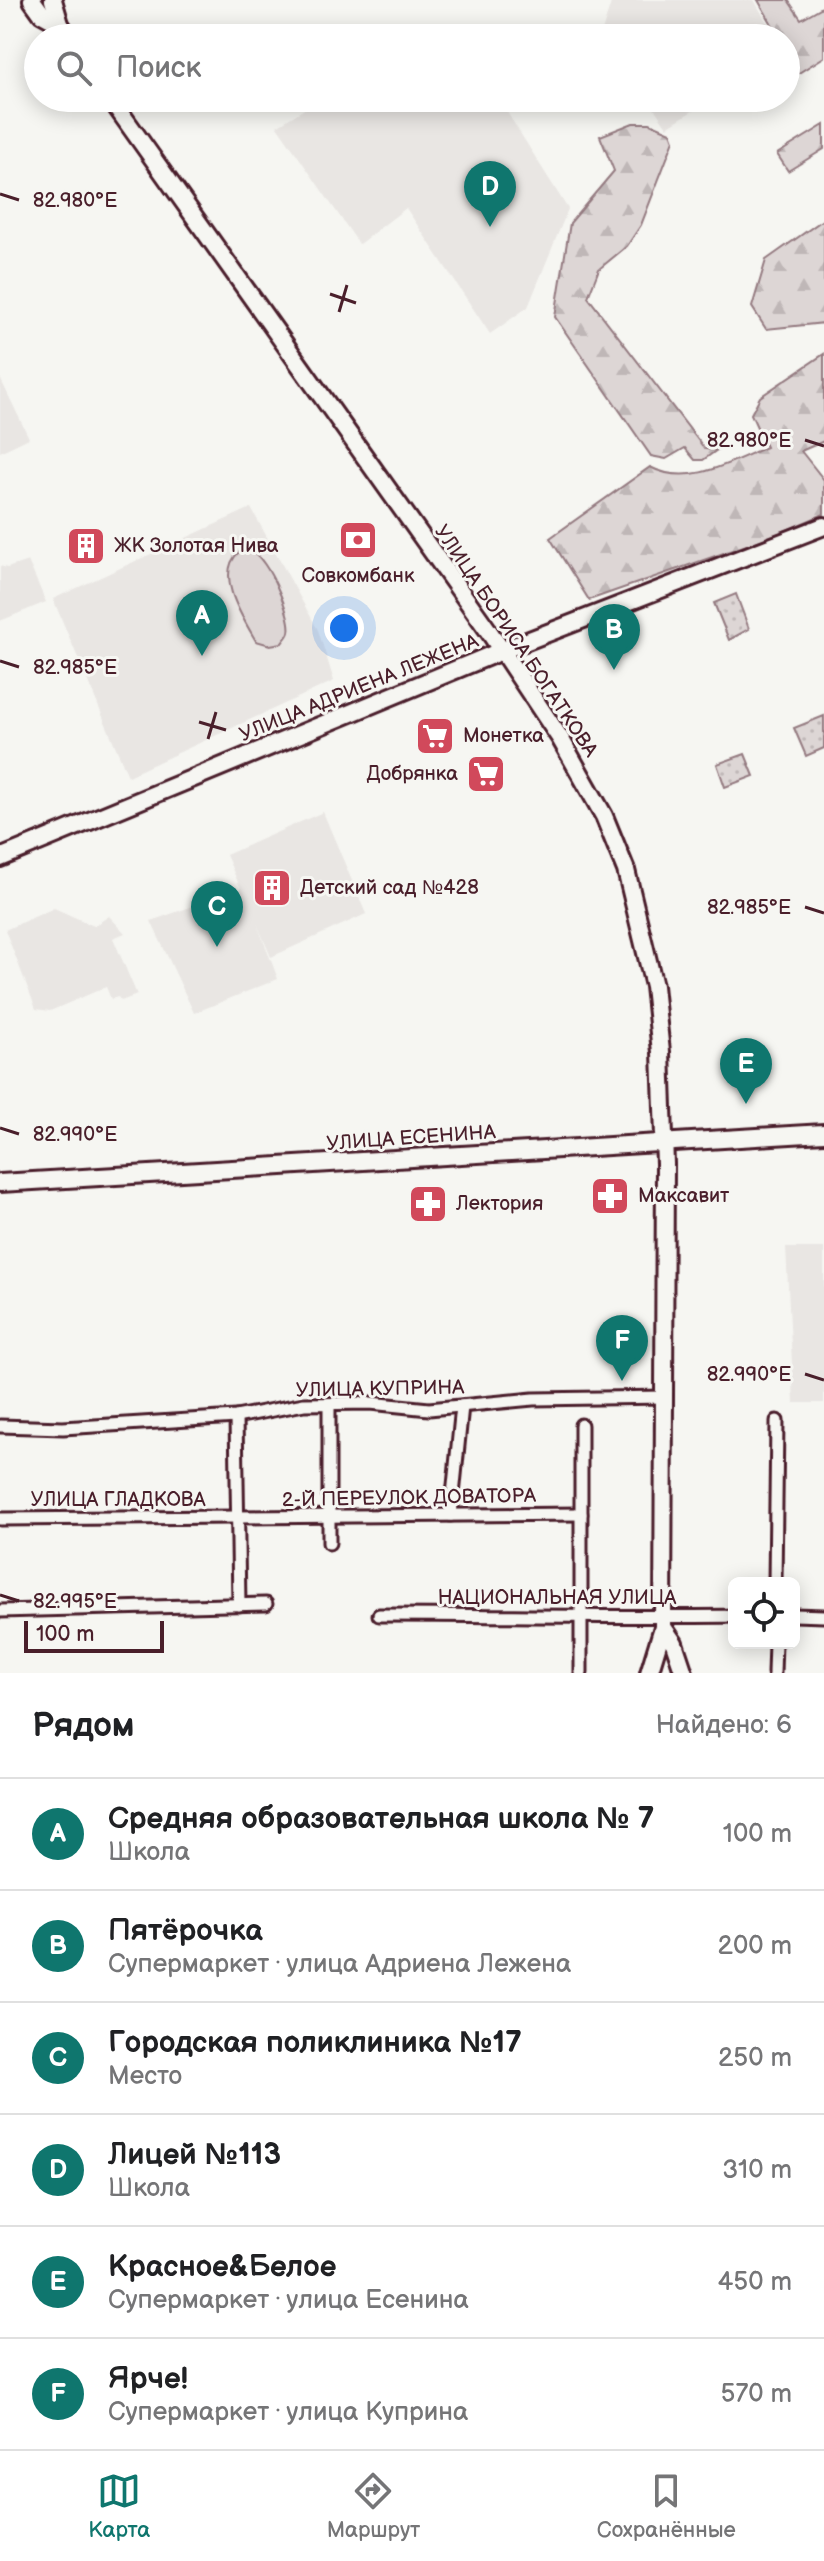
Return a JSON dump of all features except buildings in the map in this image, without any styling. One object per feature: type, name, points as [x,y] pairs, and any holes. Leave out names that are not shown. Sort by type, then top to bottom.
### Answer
[{"type":"main road","points":[[32,0],[42,14],[55,24]]},
{"type":"main road","points":[[53,0],[62,24]]},
{"type":"main road","name":"УЛИЦА БОРИСА БОГАТКОВА","points":[[120,112],[501,651],[580,770],[626,870],[654,986],[665,1141],[663,1622],[649,1673]]},
{"type":"main road","name":"УЛИЦА АДРИЕНА ЛЕЖЕНА","points":[[0,858],[501,651],[824,526]]},
{"type":"main road","name":"УЛИЦА ЕСЕНИНА","points":[[0,1183],[824,1133]]},
{"type":"main road","name":"УЛИЦА БОРИСА БОГАТКОВА","points":[[663,1622],[684,1673]]},
{"type":"street","name":"УЛИЦА КУПРИНА","points":[[0,1426],[63,1428],[236,1417],[304,1404],[370,1403],[429,1409],[533,1399],[666,1397]]},
{"type":"street","points":[[329,1404],[329,1543]]},
{"type":"street","points":[[451,1515],[452,1479],[460,1440],[462,1406]]},
{"type":"street","points":[[236,1417],[239,1605]]},
{"type":"street","points":[[775,1577],[777,1421]]},
{"type":"street","points":[[581,1425],[581,1673]]},
{"type":"street","name":"2-Й ПЕРЕУЛОК ДОВАТОРА","points":[[237,1517],[581,1514]]},
{"type":"street","name":"УЛИЦА ГЛАДКОВА","points":[[0,1519],[237,1517]]},
{"type":"street","points":[[0,1611],[266,1604]]},
{"type":"street","name":"НАЦИОНАЛЬНАЯ УЛИЦА","points":[[379,1615],[581,1615],[663,1622],[728,1617]]},
{"type":"street","points":[[800,1615],[824,1616]]},
{"type":"street","points":[[774,1673],[775,1649]]},
{"type":"shaded area","points":[[612,0],[754,0],[768,24],[604,24]]},
{"type":"shaded area","points":[[300,112],[507,112],[568,209],[528,307],[490,334],[406,208],[359,244],[277,126]]},
{"type":"shaded area","points":[[657,112],[691,112],[667,127]]},
{"type":"shaded area","points":[[0,378],[29,438],[0,452]]},
{"type":"shaded area","points":[[251,508],[318,630],[334,681],[128,776],[53,599]]},
{"type":"shaded area","points":[[28,561],[46,602],[0,621],[0,566],[7,568]]},
{"type":"shaded area","points":[[323,812],[366,914],[271,957],[257,924],[278,979],[194,1013],[151,921],[241,889],[226,855]]},
{"type":"shaded area","points":[[54,908],[94,926],[109,916],[125,933],[113,938],[137,995],[121,1001],[118,997],[111,999],[106,987],[50,1011],[36,1009],[5,930]]},
{"type":"shaded area","points":[[786,1248],[824,1248],[824,1403],[794,1403]]},
{"type":"green space","points":[[758,0],[788,0],[801,19],[824,6],[824,57],[800,72],[800,24],[772,24]]},
{"type":"green space","points":[[633,123],[650,123],[671,132],[674,140],[641,225],[627,246],[599,269],[588,297],[705,449],[717,450],[703,460],[695,460],[685,448],[666,459],[651,456],[555,317],[570,223],[614,171],[600,136]]},
{"type":"green space","points":[[824,125],[824,149],[788,171],[777,154]]},
{"type":"green space","points":[[824,219],[824,323],[766,329],[752,307],[766,260]]},
{"type":"green space","points":[[824,354],[824,441],[801,451],[824,480],[824,514],[775,535],[589,600],[550,538],[650,467],[664,473],[694,474],[723,466],[766,447],[751,414],[760,397]]},
{"type":"green space","points":[[239,552],[252,552],[258,556],[278,588],[289,624],[282,643],[270,645],[256,641],[238,608],[229,572]]},
{"type":"green space","points":[[736,594],[749,629],[729,640],[714,603]]},
{"type":"green space","points":[[824,716],[824,748],[806,756],[794,728]]},
{"type":"green space","points":[[745,754],[754,776],[725,787],[717,764]]},
{"type":"place","name":"Лицей №113","points":[[490,227]]},
{"type":"place","name":"Совкомбанк","points":[[358,540]]},
{"type":"place","name":"ЖК Золотая Нива","points":[[86,546]]},
{"type":"place","name":"Средняя образовательная школа № 7","points":[[202,656]]},
{"type":"place","name":"Пятёрочка","points":[[614,670]]},
{"type":"place","name":"Монетка","points":[[435,736]]},
{"type":"place","name":"Добрянка","points":[[486,774]]},
{"type":"place","name":"Детский сад №428","points":[[272,888]]},
{"type":"place","name":"Городская поликлиника №17","points":[[217,947]]},
{"type":"place","name":"Красное&Белое","points":[[746,1104]]},
{"type":"place","name":"Максавит","points":[[610,1196]]},
{"type":"place","name":"Лектория","points":[[428,1204]]},
{"type":"place","name":"Ярче!","points":[[622,1381]]}]
